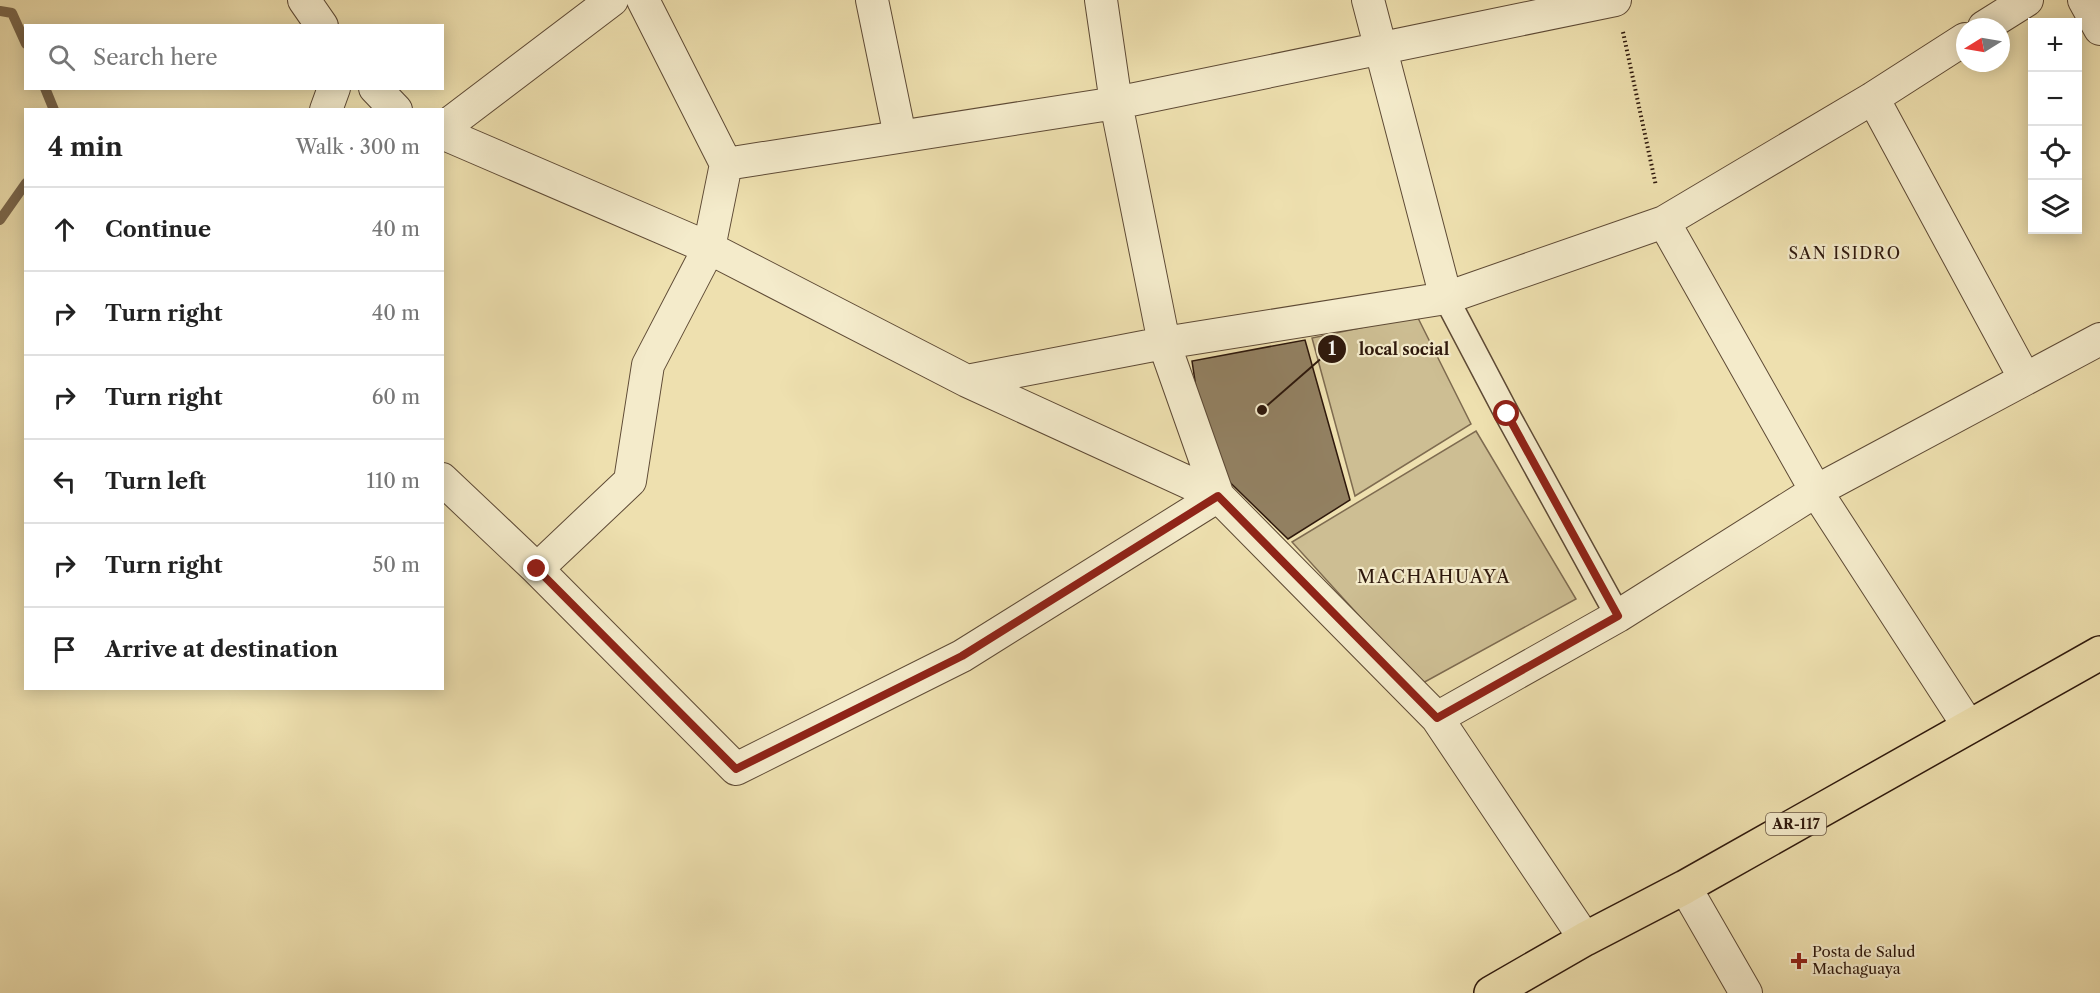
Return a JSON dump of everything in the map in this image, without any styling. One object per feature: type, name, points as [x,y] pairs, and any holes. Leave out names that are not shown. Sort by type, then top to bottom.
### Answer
[{"type":"main road","name":"AR-117","points":[[1491,993],[1585,939],[1685,887],[2100,653]]},
{"type":"street","points":[[304,0],[321,24]]},
{"type":"street","points":[[444,127],[612,0]]},
{"type":"street","points":[[537,569],[630,481],[648,365],[709,248],[726,164],[643,0]]},
{"type":"street","points":[[872,0],[900,135]]},
{"type":"street","points":[[1101,0],[1116,103],[1164,343],[1218,496]]},
{"type":"street","points":[[1368,0],[1446,298],[1618,616]]},
{"type":"street","points":[[1998,18],[2027,0]]},
{"type":"street","points":[[2084,0],[2100,29]]},
{"type":"street","points":[[726,164],[1116,103],[1380,49],[1618,12]]},
{"type":"street","points":[[967,381],[1164,343],[1446,298],[1664,222],[1873,98],[1956,45]]},
{"type":"street","points":[[327,108],[333,90]]},
{"type":"street","points":[[377,90],[394,108]]},
{"type":"street","points":[[1873,98],[2025,379]]},
{"type":"street","points":[[444,135],[709,248],[967,381],[1218,496],[1437,718],[1585,939]]},
{"type":"street","points":[[1664,222],[1816,490],[1969,727]]},
{"type":"street","points":[[1437,718],[1618,616],[1816,490],[2100,339]]},
{"type":"street","points":[[444,481],[537,569],[736,769],[962,656],[1218,496]]},
{"type":"street","points":[[1685,887],[1746,993]]},
{"type":"path","points":[[1618,12],[1664,222]]},
{"type":"shaded area","points":[[1417,316],[1471,424],[1355,496],[1312,338]]},
{"type":"shaded area","points":[[1476,431],[1576,599],[1421,684],[1292,542]]},
{"type":"building","points":[[1305,340],[1350,500],[1288,539],[1207,460],[1192,361]]},
{"type":"waterway","points":[[0,11],[12,13],[24,40]]},
{"type":"waterway","points":[[46,90],[53,108]]},
{"type":"waterway","points":[[0,220],[24,186]]},
{"type":"place","name":"local social","points":[[1262,410]]},
{"type":"place","name":"Posta de Salud Machaguaya","points":[[1799,961]]},
{"type":"district","name":"SAN ISIDRO","points":[[1845,253]]},
{"type":"district","name":"MACHAHUAYA","points":[[1434,577]]},
{"type":"route","points":[[537,569],[736,769],[962,656],[1218,496],[1437,718],[1618,616],[1507,414]]}]
